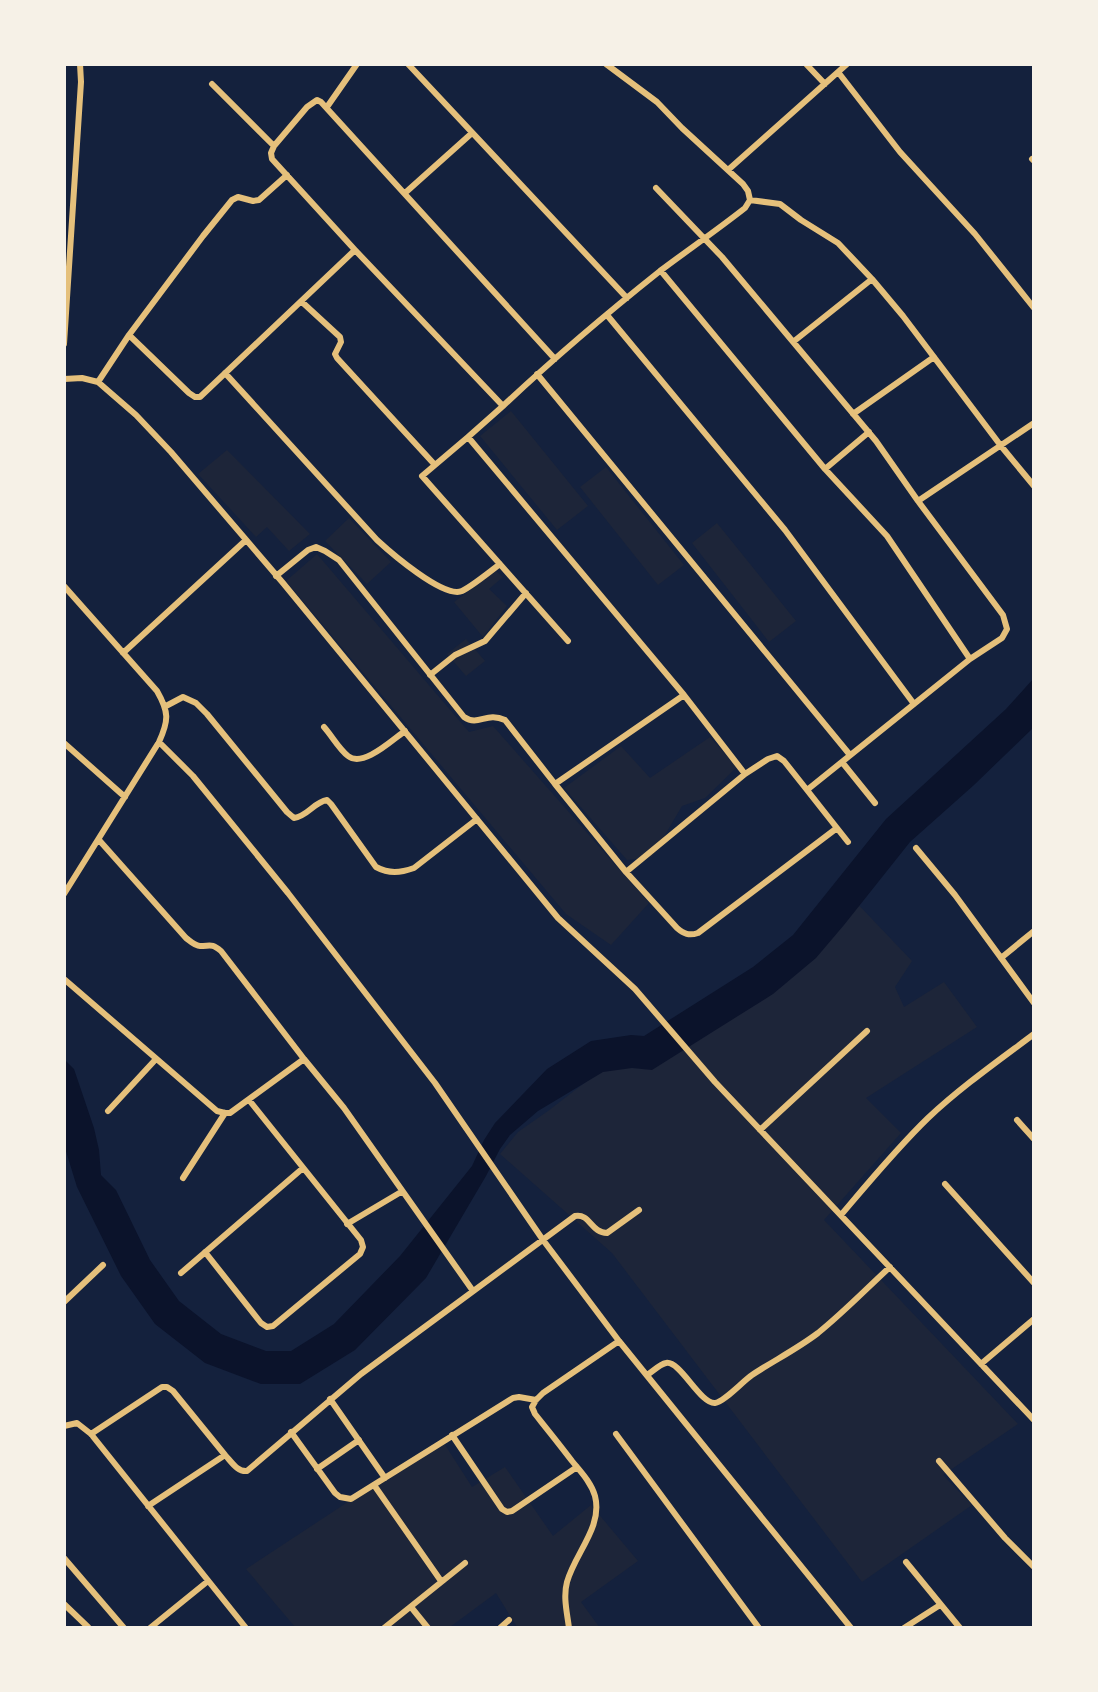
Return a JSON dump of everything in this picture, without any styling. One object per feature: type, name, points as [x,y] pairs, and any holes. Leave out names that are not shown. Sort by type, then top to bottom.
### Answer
[{"type":"street","points":[[64,344],[81,82],[80,64]]},
{"type":"street","points":[[327,107],[357,64]]},
{"type":"street","points":[[408,64],[627,298]]},
{"type":"street","points":[[568,641],[422,476],[627,298],[745,208],[750,200],[748,191],[657,102],[606,64]]},
{"type":"street","points":[[806,64],[825,84]]},
{"type":"street","points":[[728,170],[847,64]]},
{"type":"street","points":[[838,72],[900,152],[975,234],[1034,308]]},
{"type":"street","points":[[212,84],[274,146]]},
{"type":"street","points":[[503,406],[272,159],[271,153],[274,146],[311,103],[317,100],[327,107],[555,359]]},
{"type":"street","points":[[405,193],[472,133]]},
{"type":"street","points":[[98,382],[129,335],[232,200],[238,197],[253,201],[259,200],[287,175]]},
{"type":"street","points":[[656,188],[722,257],[869,432],[1003,615],[1007,629],[1002,638],[970,659],[807,790]]},
{"type":"street","points":[[750,200],[780,204],[838,243],[903,316],[1000,446],[1034,486]]},
{"type":"street","points":[[129,335],[189,393],[195,398],[200,397],[355,250]]},
{"type":"street","points":[[661,271],[825,469],[887,536],[970,659]]},
{"type":"street","points":[[793,342],[872,279]]},
{"type":"street","points":[[302,302],[340,336],[341,342],[335,354],[435,465]]},
{"type":"street","points":[[607,315],[785,530],[914,704]]},
{"type":"street","points":[[853,414],[934,357]]},
{"type":"street","points":[[225,373],[377,540],[397,558],[438,586],[454,592],[462,591],[500,564]]},
{"type":"street","points":[[537,374],[850,755]]},
{"type":"street","points":[[64,379],[82,378],[98,382],[143,422],[171,452],[558,918],[635,989],[715,1082],[1034,1420]]},
{"type":"street","points":[[918,501],[1034,423]]},
{"type":"street","points":[[825,469],[869,432]]},
{"type":"street","points":[[468,437],[684,695],[745,774]]},
{"type":"street","points":[[123,653],[246,540]]},
{"type":"street","points":[[276,576],[308,550],[316,547],[339,560],[464,717],[469,721],[493,716],[505,720],[626,872],[684,933],[691,935],[698,933],[837,828]]},
{"type":"street","points":[[64,586],[157,691],[166,706],[167,718],[165,730],[159,742],[64,894]]},
{"type":"street","points":[[430,675],[455,655],[485,641],[526,593]]},
{"type":"street","points":[[555,784],[684,695]]},
{"type":"street","points":[[166,706],[183,697],[196,703],[294,818],[301,817],[322,800],[327,800],[376,867],[384,871],[401,873],[414,868],[477,819]]},
{"type":"street","points":[[324,727],[349,757],[357,760],[366,759],[405,731]]},
{"type":"street","points":[[159,742],[194,776],[288,893],[435,1083],[543,1240],[619,1341],[850,1628]]},
{"type":"street","points":[[64,743],[125,797]]},
{"type":"street","points":[[626,872],[745,774],[777,756],[784,761],[848,842]]},
{"type":"street","points":[[842,762],[875,803]]},
{"type":"street","points":[[99,840],[186,938],[193,944],[214,945],[221,951],[344,1108],[401,1192],[473,1291]]},
{"type":"street","points":[[916,848],[955,895],[1034,1003]]},
{"type":"street","points":[[1001,958],[1034,931]]},
{"type":"street","points":[[64,979],[217,1111],[230,1113],[304,1059]]},
{"type":"street","points":[[760,1130],[867,1031]]},
{"type":"street","points":[[841,1215],[903,1143],[930,1117],[1034,1034]]},
{"type":"street","points":[[108,1111],[156,1059]]},
{"type":"street","points":[[205,1252],[261,1323],[267,1327],[273,1326],[360,1254],[363,1247],[361,1240],[249,1100]]},
{"type":"street","points":[[183,1178],[225,1113]]},
{"type":"street","points":[[1017,1120],[1034,1139]]},
{"type":"street","points":[[181,1272],[303,1168]]},
{"type":"street","points":[[945,1184],[1034,1283]]},
{"type":"street","points":[[346,1224],[401,1192]]},
{"type":"street","points":[[91,1434],[162,1387],[167,1387],[173,1391],[237,1468],[247,1471],[330,1399],[402,1342],[574,1216],[580,1215],[586,1218],[594,1229],[600,1233],[607,1233],[639,1210]]},
{"type":"street","points":[[64,1302],[103,1265]]},
{"type":"street","points":[[647,1376],[664,1363],[670,1363],[711,1402],[722,1400],[751,1376],[819,1332],[890,1267]]},
{"type":"street","points":[[981,1364],[1034,1319]]},
{"type":"street","points":[[569,1628],[564,1599],[567,1579],[591,1530],[597,1512],[595,1495],[588,1482],[532,1407],[543,1394],[619,1341]]},
{"type":"street","points":[[291,1432],[335,1493],[346,1500],[356,1497],[513,1398],[519,1396],[536,1400]]},
{"type":"street","points":[[330,1399],[386,1478]]},
{"type":"street","points":[[64,1426],[77,1423],[91,1434],[246,1628]]},
{"type":"street","points":[[616,1434],[759,1628]]},
{"type":"street","points":[[452,1435],[501,1509],[507,1512],[512,1511],[577,1467]]},
{"type":"street","points":[[317,1469],[359,1440]]},
{"type":"street","points":[[148,1506],[225,1455]]},
{"type":"street","points":[[939,1461],[1005,1538],[1034,1567]]},
{"type":"street","points":[[374,1485],[441,1581]]},
{"type":"street","points":[[64,1558],[124,1628]]},
{"type":"street","points":[[906,1562],[960,1628]]},
{"type":"street","points":[[384,1628],[465,1563]]},
{"type":"street","points":[[150,1628],[208,1581]]},
{"type":"street","points":[[64,1604],[88,1627]]},
{"type":"street","points":[[904,1628],[940,1605]]},
{"type":"street","points":[[411,1607],[429,1628]]},
{"type":"street","points":[[500,1628],[509,1620]]},
{"type":"shaded area","points":[[511,411],[588,506],[557,530],[480,436]]},
{"type":"shaded area","points":[[227,450],[310,534],[289,551],[267,527],[256,537],[198,474]]},
{"type":"shaded area","points":[[606,467],[684,565],[658,585],[580,487]]},
{"type":"shaded area","points":[[349,518],[391,562],[367,584],[325,541]]},
{"type":"shaded area","points":[[717,523],[796,621],[769,642],[692,543]]},
{"type":"shaded area","points":[[317,554],[469,732],[493,726],[649,903],[611,945],[566,914],[286,581]]},
{"type":"shaded area","points":[[496,571],[503,577],[489,589],[507,606],[483,637],[454,602]]},
{"type":"shaded area","points":[[466,639],[485,661],[466,676],[447,654]]},
{"type":"shaded area","points":[[1033,679],[1033,728],[910,842],[816,958],[773,994],[652,1070],[632,1068],[603,1072],[538,1111],[510,1135],[500,1149],[426,1278],[355,1350],[300,1384],[261,1384],[205,1363],[155,1324],[121,1276],[77,1187],[65,1148],[64,1059],[74,1069],[94,1128],[101,1175],[116,1190],[150,1260],[179,1301],[221,1334],[266,1351],[291,1351],[334,1324],[400,1256],[472,1166],[495,1123],[547,1069],[591,1041],[631,1035],[644,1036],[753,967],[793,935],[886,819],[1006,709]]},
{"type":"shaded area","points":[[710,737],[737,767],[705,798],[682,806],[652,857],[627,860],[564,788],[621,746],[650,778]]},
{"type":"shaded area","points":[[852,898],[912,961],[895,987],[904,1007],[944,982],[977,1027],[866,1098],[901,1133],[824,1220],[1018,1424],[943,1475],[972,1505],[862,1582],[612,1253],[500,1154],[518,1132],[618,1057],[657,1052]]},
{"type":"shaded area","points":[[442,1440],[472,1487],[505,1467],[553,1536],[591,1505],[638,1561],[581,1602],[600,1628],[517,1627],[496,1593],[450,1627],[295,1627],[246,1569]]}]
